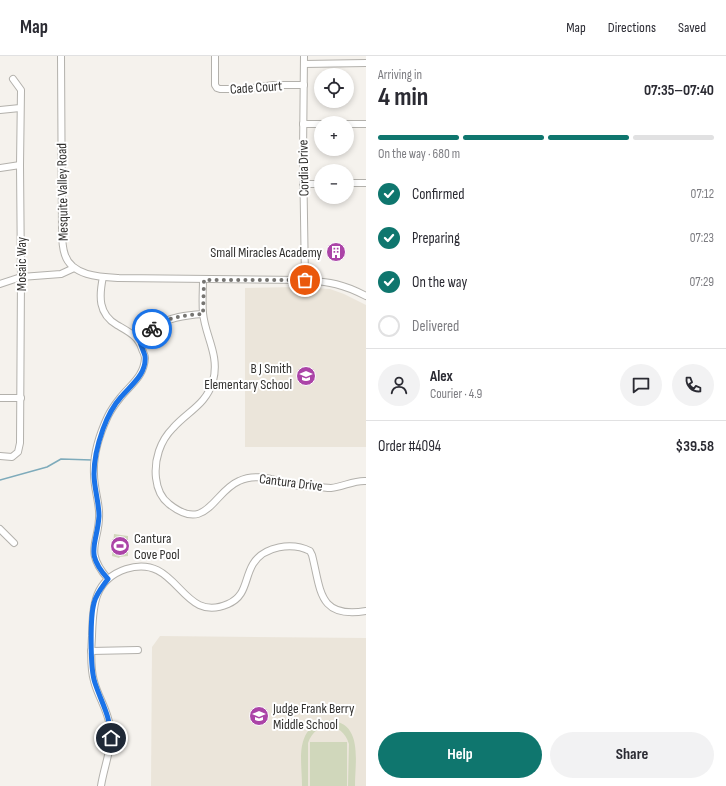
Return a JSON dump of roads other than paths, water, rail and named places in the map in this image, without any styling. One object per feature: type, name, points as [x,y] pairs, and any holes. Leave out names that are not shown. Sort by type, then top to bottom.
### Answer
[{"type":"street","name":"Mesquite Valley Road","points":[[61,56],[62,237],[65,256],[74,268]]},
{"type":"street","name":"Cade Court","points":[[215,56],[215,85],[220,89],[247,89],[273,85],[304,85]]},
{"type":"street","name":"Cordia Drive","points":[[304,56],[303,184],[305,280]]},
{"type":"street","points":[[304,64],[366,63]]},
{"type":"street","name":"Mosaic Way","points":[[0,456],[12,457],[18,452],[20,443],[21,90],[13,79]]},
{"type":"street","points":[[0,110],[20,108]]},
{"type":"street","points":[[303,124],[314,124]]},
{"type":"street","points":[[354,124],[366,124]]},
{"type":"street","points":[[0,168],[20,166]]},
{"type":"street","points":[[354,183],[366,183]]},
{"type":"street","points":[[303,184],[314,184]]},
{"type":"street","points":[[0,284],[21,277],[61,274],[74,268],[85,273],[103,277],[204,280],[305,280],[338,284],[366,296]]},
{"type":"street","points":[[103,277],[100,291],[101,303],[104,311],[116,324],[132,333],[140,342],[145,356],[144,366],[138,379],[120,398],[109,414],[96,449],[94,474],[99,511],[93,554],[100,570],[108,579]]},
{"type":"street","name":"Cantura Drive","points":[[204,280],[203,314],[214,353],[214,380],[207,396],[173,427],[161,446],[156,460],[156,480],[164,500],[181,512],[191,514],[200,513],[208,509],[231,485],[248,478],[257,477],[271,479],[296,486],[331,488],[366,481]]},
{"type":"street","points":[[140,342],[155,327],[164,322],[182,316],[203,314]]},
{"type":"street","points":[[0,398],[21,398]]},
{"type":"street","points":[[0,529],[14,543]]},
{"type":"street","points":[[101,786],[102,775],[110,750],[110,728],[108,716],[94,681],[91,651],[94,603],[108,579],[122,570],[132,567],[142,566],[152,568],[171,579],[191,601],[198,605],[215,608],[231,603],[243,591],[252,565],[263,554],[279,547],[298,547],[310,551],[312,555],[322,597],[326,603],[341,611],[366,611]]},
{"type":"street","points":[[91,651],[138,650]]},
{"type":"waterway","points":[[0,480],[47,467],[61,459],[92,460]]},
{"type":"place","name":"Small Miracles Academy","points":[[336,252]]},
{"type":"place","name":"B J Smith Elementary School","points":[[306,376]]},
{"type":"place","name":"Cantura Cove Pool","points":[[120,546]]},
{"type":"place","name":"Judge Frank Berry Middle School","points":[[259,716]]}]
